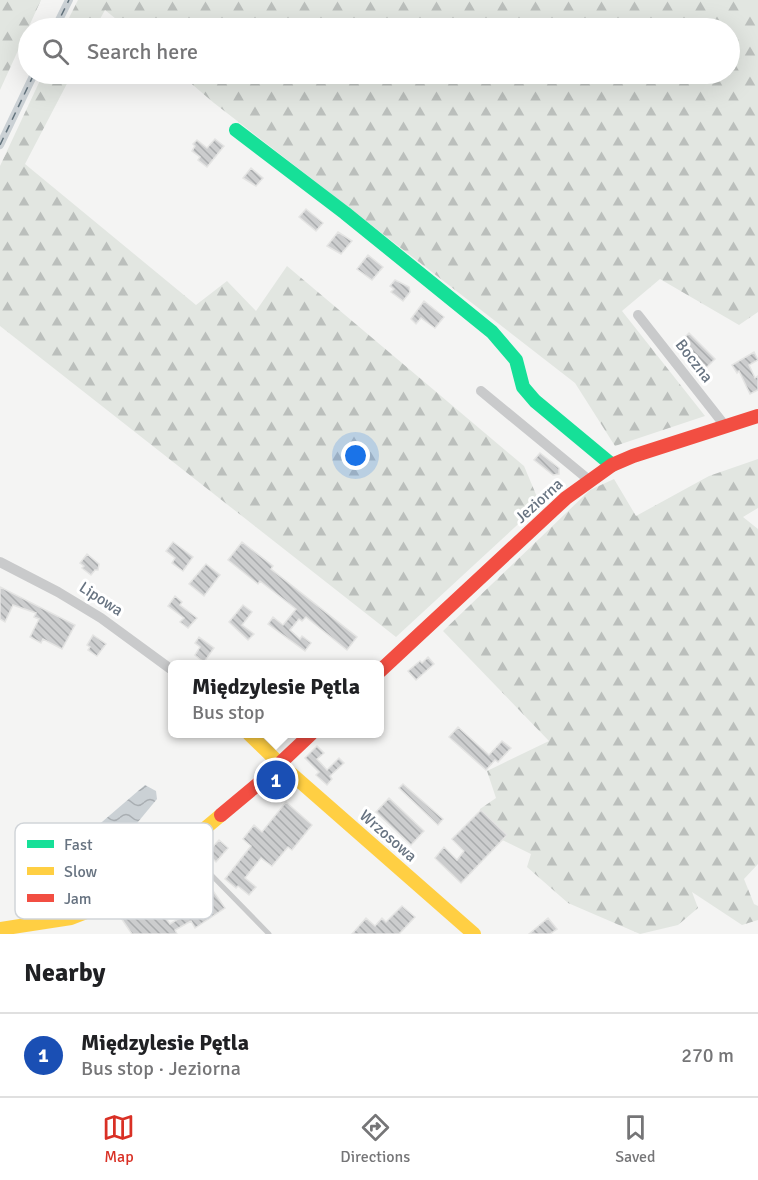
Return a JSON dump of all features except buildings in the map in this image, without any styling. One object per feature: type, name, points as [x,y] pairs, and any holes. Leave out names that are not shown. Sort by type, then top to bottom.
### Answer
[{"type":"street","points":[[237,130],[345,213],[492,332],[516,360],[522,387],[535,401],[612,465]]},
{"type":"street","name":"Boczna","points":[[638,315],[726,427]]},
{"type":"street","points":[[481,391],[589,480]]},
{"type":"street","name":"Jeziorna","points":[[384,667],[566,498],[589,480],[612,465],[633,456],[758,416]]},
{"type":"street","name":"Lipowa","points":[[3,564],[58,592],[101,618],[168,667]]},
{"type":"street","points":[[253,738],[279,763]]},
{"type":"street","points":[[211,823],[307,738]]},
{"type":"street","name":"Wrzosowa","points":[[279,763],[474,934]]},
{"type":"street","points":[[0,929],[65,919]]},
{"type":"lane","points":[[256,785],[293,775]]},
{"type":"lane","points":[[213,876],[269,934]]},
{"type":"green space","points":[[0,0],[41,0],[33,18],[18,18],[18,50],[0,90]]},
{"type":"green space","points":[[78,0],[758,0],[758,312],[739,325],[660,279],[622,311],[705,416],[615,446],[575,383],[192,84],[740,84],[740,18],[115,18],[105,10],[101,18],[69,18]]},
{"type":"green space","points":[[38,84],[67,84],[25,164],[196,305],[227,281],[256,311],[287,266],[524,466],[540,504],[396,637],[0,326],[0,166]]},
{"type":"green space","points":[[758,459],[758,508],[743,517],[758,529],[758,864],[744,879],[754,904],[758,906],[758,920],[742,925],[692,892],[698,908],[678,925],[640,934],[568,903],[527,867],[531,854],[478,828],[480,809],[496,798],[487,771],[549,741],[443,631],[590,490],[614,479],[636,516],[709,476]]},
{"type":"water","points":[[145,785],[156,791],[157,799],[137,823],[101,823]]},
{"type":"waterway","points":[[60,18],[69,0]]},
{"type":"waterway","points":[[0,145],[29,84]]},
{"type":"ferry route","points":[[60,18],[69,0]]},
{"type":"ferry route","points":[[0,145],[29,84]]},
{"type":"traffic: fast","points":[[236,130],[345,213],[492,332],[516,360],[523,387],[535,401],[612,465]]},
{"type":"traffic: slow","points":[[253,738],[474,934]]},
{"type":"traffic: slow","points":[[211,823],[221,815]]},
{"type":"traffic: slow","points":[[0,929],[65,919]]},
{"type":"traffic: jam","points":[[384,667],[566,498],[612,465],[633,456],[758,416]]},
{"type":"traffic: jam","points":[[221,815],[307,738]]},
{"type":"place","name":"Międzylesie Pętla","points":[[276,780]]}]
